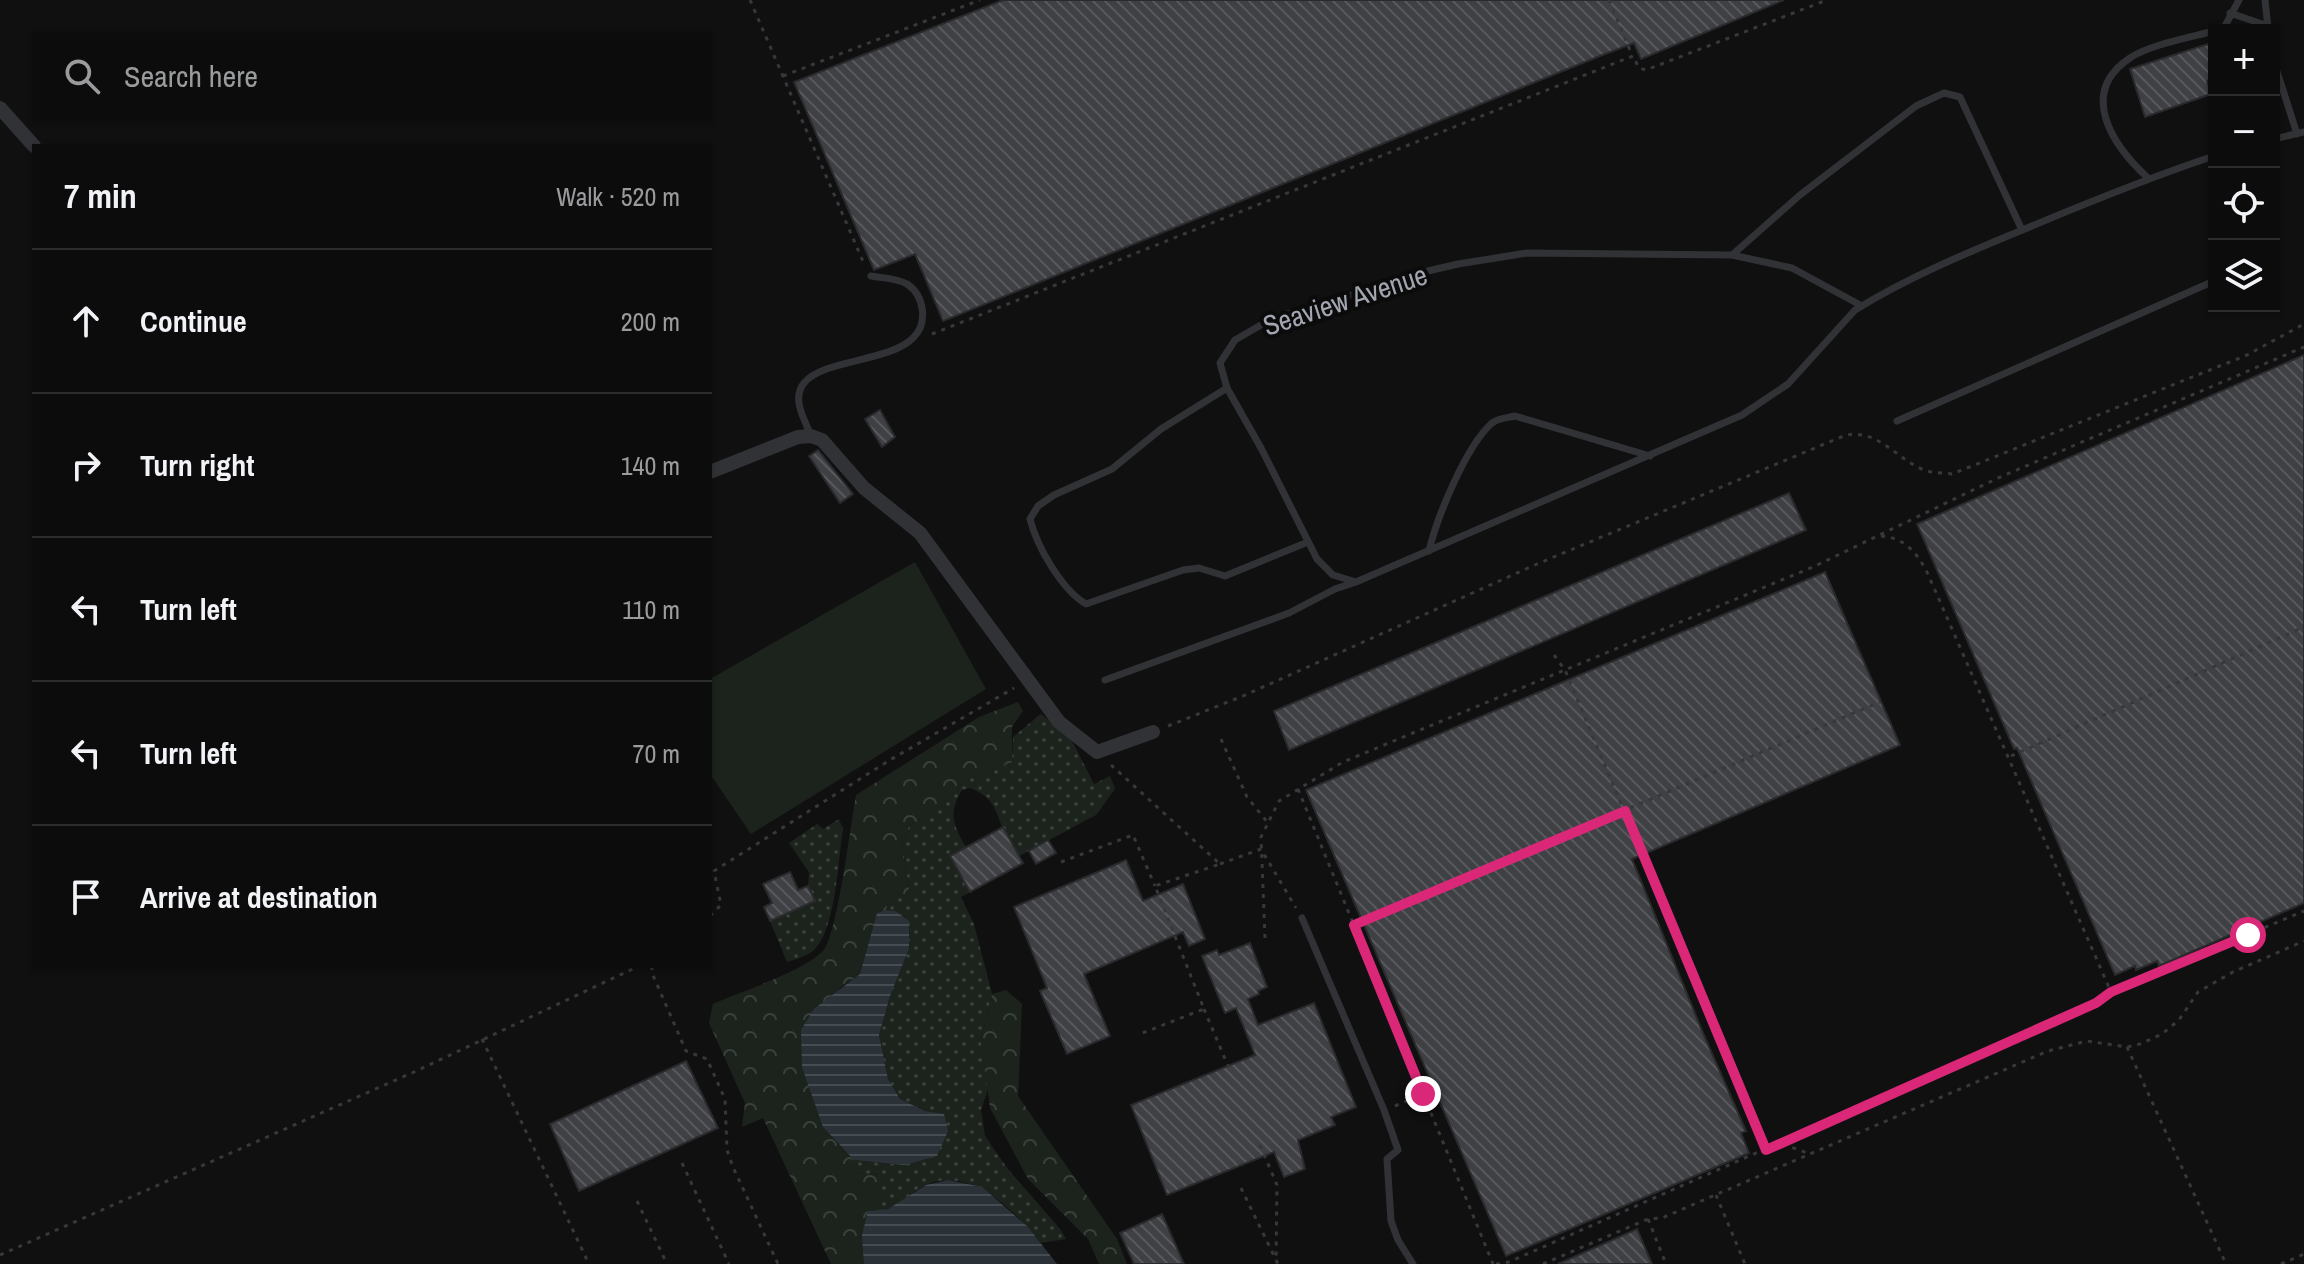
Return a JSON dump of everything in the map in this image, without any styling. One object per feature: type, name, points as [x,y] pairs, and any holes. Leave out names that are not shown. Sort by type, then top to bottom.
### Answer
[{"type":"street","points":[[0,108],[32,144]]},
{"type":"street","points":[[712,471],[798,437],[811,436],[822,440],[864,488],[920,533],[1059,722],[1097,752],[1153,732]]},
{"type":"lane","points":[[2226,24],[2239,0]]},
{"type":"lane","points":[[2265,0],[2268,24]]},
{"type":"lane","points":[[2230,13],[2258,24]]},
{"type":"lane","points":[[2148,178],[2124,154],[2113,135],[2103,109],[2107,80],[2132,56],[2208,33]]},
{"type":"lane","points":[[2280,78],[2300,133],[2280,138]]},
{"type":"lane","points":[[1732,255],[1859,148],[1916,106],[1944,93],[1960,97],[2022,230]]},
{"type":"lane","points":[[1105,680],[1289,613],[1335,589],[1742,415],[1788,384],[1855,310],[1887,291],[2052,217],[2148,178],[2208,158]]},
{"type":"lane","name":"Seaview Avenue","points":[[1227,388],[1220,363],[1235,340],[1273,318],[1398,278],[1527,253],[1732,255],[1792,268],[1862,306]]},
{"type":"lane","points":[[811,436],[798,394],[804,383],[828,370],[908,343],[922,325],[923,311],[914,290],[905,282],[871,276]]},
{"type":"lane","points":[[1897,421],[2208,284]]},
{"type":"lane","points":[[1308,542],[1225,576],[1199,568],[1183,570],[1086,604],[1073,596],[1035,538],[1030,519],[1038,506],[1054,495],[1112,469],[1161,429],[1227,388],[1317,559],[1333,575],[1356,582]]},
{"type":"lane","points":[[1429,551],[1433,533],[1452,488],[1477,440],[1494,420],[1515,416],[1650,456]]},
{"type":"lane","points":[[1302,918],[1398,1150],[1387,1159],[1391,1221],[1398,1240],[1413,1264]]},
{"type":"path","points":[[750,0],[871,276]]},
{"type":"path","points":[[783,76],[980,0]]},
{"type":"path","points":[[1609,0],[1639,68],[1646,70],[1827,0]]},
{"type":"path","points":[[908,343],[1633,56]]},
{"type":"path","points":[[1153,732],[1243,696],[1537,564],[1846,435],[1858,433],[1876,438],[1926,471],[1952,474],[2247,355],[2304,324]]},
{"type":"path","points":[[1265,938],[1261,837],[1279,801],[1343,762],[1813,567],[1998,478],[2304,347]]},
{"type":"path","points":[[1877,536],[1899,540],[1910,546],[1919,557],[2010,756],[2111,992]]},
{"type":"path","points":[[2010,756],[2304,627]]},
{"type":"path","points":[[1554,655],[1565,670],[1766,1150]]},
{"type":"path","points":[[712,914],[721,905],[714,871],[890,760],[1027,680]]},
{"type":"path","points":[[1354,925],[1880,702]]},
{"type":"path","points":[[1221,739],[1247,797],[1268,823]]},
{"type":"path","points":[[1097,752],[1220,864]]},
{"type":"path","points":[[1298,789],[1494,1264],[1509,1262],[1766,1150],[2096,1003],[2111,992],[2304,911]]},
{"type":"path","points":[[1061,862],[1133,835],[1228,1066]]},
{"type":"path","points":[[1155,886],[1261,849]]},
{"type":"path","points":[[1261,849],[1302,918]]},
{"type":"path","points":[[1543,1264],[1648,1219],[1662,1218],[2068,1044],[2087,1041],[2127,1047],[2140,1044],[2162,1034],[2179,1020],[2198,992],[2233,972],[2304,941]]},
{"type":"path","points":[[0,1255],[399,1078],[635,968]]},
{"type":"path","points":[[652,968],[686,1051],[707,1059],[725,1099],[727,1150],[778,1264]]},
{"type":"path","points":[[1140,1034],[1204,1009]]},
{"type":"path","points":[[482,1039],[589,1264]]},
{"type":"path","points":[[2127,1047],[2226,1264]]},
{"type":"path","points":[[1384,1110],[1423,1094]]},
{"type":"path","points":[[1786,1140],[1791,1147],[1811,1154]]},
{"type":"path","points":[[1260,1145],[1277,1185],[1277,1262]]},
{"type":"path","points":[[682,1163],[729,1264]]},
{"type":"path","points":[[1241,1188],[1277,1262]]},
{"type":"path","points":[[1716,1195],[1745,1264]]},
{"type":"path","points":[[637,1201],[667,1264]]},
{"type":"path","points":[[1648,1219],[1666,1264]]},
{"type":"path","points":[[2281,1264],[2304,1254]]},
{"type":"green space","points":[[915,562],[986,689],[751,834],[712,777],[712,678]]},
{"type":"green space","points":[[1018,702],[1023,711],[1012,727],[1012,762],[965,780],[948,801],[909,826],[902,844],[910,895],[889,899],[886,910],[877,913],[860,974],[839,989],[823,1127],[854,1160],[854,1173],[880,1175],[880,1210],[868,1211],[864,1264],[831,1264],[763,1118],[742,1127],[745,1103],[709,1023],[713,1004],[787,974],[823,951],[838,903],[856,795],[979,717]]},
{"type":"green space","points":[[1041,714],[1070,737],[1094,784],[1110,776],[1115,789],[1096,815],[1019,856],[988,799],[970,788],[962,790],[955,805],[954,819],[966,847],[950,857],[970,892],[961,897],[974,924],[992,994],[981,1040],[988,1089],[981,1110],[985,1136],[1007,1168],[1066,1239],[1041,1243],[1004,1205],[974,1186],[958,1181],[941,1181],[924,1186],[892,1207],[880,1210],[880,1175],[853,1173],[854,1160],[904,1165],[943,1114],[925,1111],[900,1099],[888,1079],[879,1035],[890,996],[895,911],[886,910],[889,899],[910,894],[902,844],[909,826],[948,801],[965,780],[1012,762],[1013,737]]},
{"type":"green space","points":[[839,819],[843,829],[828,925],[815,949],[787,962],[770,921],[814,901],[808,886],[809,872],[789,843],[817,824],[823,829]]},
{"type":"green space","points":[[1006,990],[1022,1004],[1018,1096],[1117,1239],[1127,1264],[1099,1264],[1088,1239],[1028,1179],[990,1108],[981,1040],[992,994]]},
{"type":"shaded area","points":[[895,911],[909,921],[909,948],[879,1035],[888,1079],[900,1099],[925,1111],[944,1114],[948,1131],[937,1156],[904,1165],[854,1160],[823,1127],[802,1067],[801,1030],[814,1009],[860,974],[877,913]]},
{"type":"shaded area","points":[[948,1180],[982,1187],[1028,1227],[1057,1264],[864,1264],[862,1235],[868,1211],[888,1209],[926,1185]]},
{"type":"building","points":[[1003,0],[1784,0],[1641,59],[1634,43],[943,321],[915,254],[874,270],[794,82]]},
{"type":"building","points":[[2208,44],[2208,95],[2145,117],[2130,69]]},
{"type":"building","points":[[2304,355],[2304,903],[2159,966],[2157,961],[2115,975],[1917,524]]},
{"type":"building","points":[[880,410],[895,437],[882,447],[865,419]]},
{"type":"building","points":[[818,450],[853,494],[840,503],[809,456]]},
{"type":"building","points":[[1789,493],[1806,530],[1289,750],[1274,711]]},
{"type":"building","points":[[1825,572],[1900,745],[1632,859],[1746,1131],[1741,1133],[1749,1153],[1506,1256],[1306,790]]},
{"type":"building","points":[[1003,827],[1023,863],[970,892],[950,856]]},
{"type":"building","points":[[1048,840],[1056,853],[1036,864],[1029,851]]},
{"type":"building","points":[[1126,860],[1143,901],[1183,884],[1205,939],[1189,946],[1183,932],[1084,974],[1110,1036],[1067,1054],[1040,991],[1047,988],[1014,907]]},
{"type":"building","points":[[790,872],[798,890],[808,886],[815,901],[770,921],[764,907],[772,903],[763,884]]},
{"type":"building","points":[[1250,943],[1267,987],[1248,999],[1258,1025],[1314,1003],[1356,1107],[1331,1117],[1335,1125],[1298,1140],[1305,1169],[1284,1177],[1274,1152],[1167,1195],[1131,1105],[1255,1055],[1236,1008],[1225,1013],[1202,956],[1217,950],[1219,955]]},
{"type":"building","points":[[686,1061],[718,1128],[579,1191],[550,1124]]},
{"type":"building","points":[[1162,1214],[1184,1264],[1134,1264],[1120,1233]]},
{"type":"building","points":[[1637,1229],[1652,1264],[1558,1264]]},
{"type":"route","points":[[1423,1094],[1354,925],[1625,811],[1766,1150],[2096,1003],[2111,992],[2248,935]]}]
